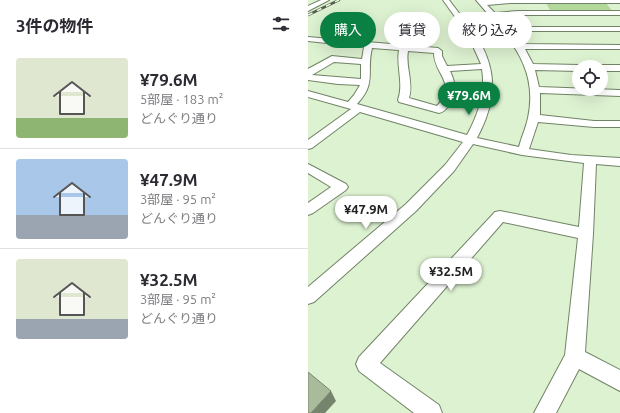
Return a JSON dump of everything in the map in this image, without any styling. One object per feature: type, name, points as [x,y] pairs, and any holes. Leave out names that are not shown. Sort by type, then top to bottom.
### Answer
[{"type":"street","points":[[308,9],[326,0]]},
{"type":"street","points":[[446,0],[455,12]]},
{"type":"street","points":[[480,2],[615,1],[620,12],[532,13]]},
{"type":"street","points":[[480,2],[490,12]]},
{"type":"street","points":[[532,29],[620,29]]},
{"type":"street","points":[[308,39],[320,41]]},
{"type":"street","points":[[308,49],[320,43]]},
{"type":"street","points":[[532,46],[620,47]]},
{"type":"street","points":[[308,145],[354,106],[365,88],[365,62],[368,48]]},
{"type":"street","points":[[404,48],[402,65],[407,87],[402,100],[439,110],[447,101],[451,88],[438,56],[438,50],[415,48]]},
{"type":"street","points":[[308,297],[413,207],[440,180],[470,139],[480,121],[486,100],[488,85],[486,66],[479,48]]},
{"type":"street","points":[[521,48],[530,68],[535,90],[534,118],[525,147]]},
{"type":"street","points":[[308,73],[332,59],[365,62]]},
{"type":"street","points":[[444,69],[486,66]]},
{"type":"street","points":[[530,68],[572,68]]},
{"type":"street","points":[[608,68],[620,68]]},
{"type":"street","points":[[308,77],[338,81],[366,82]]},
{"type":"street","points":[[535,90],[620,93]]},
{"type":"street","points":[[308,94],[470,139],[524,151],[590,160],[620,162]]},
{"type":"street","points":[[534,118],[594,124],[620,124]]},
{"type":"street","points":[[545,413],[575,357],[586,234],[590,160]]},
{"type":"street","points":[[308,168],[341,187],[308,210]]},
{"type":"street","points":[[431,413],[366,364],[500,216],[586,234]]},
{"type":"street","points":[[575,357],[620,381]]},
{"type":"green space","points":[[546,3],[606,3],[613,12],[551,12]]},
{"type":"building","points":[[308,372],[331,391],[311,413],[308,413]]},
{"type":"railway","points":[[308,15],[339,0]]}]
